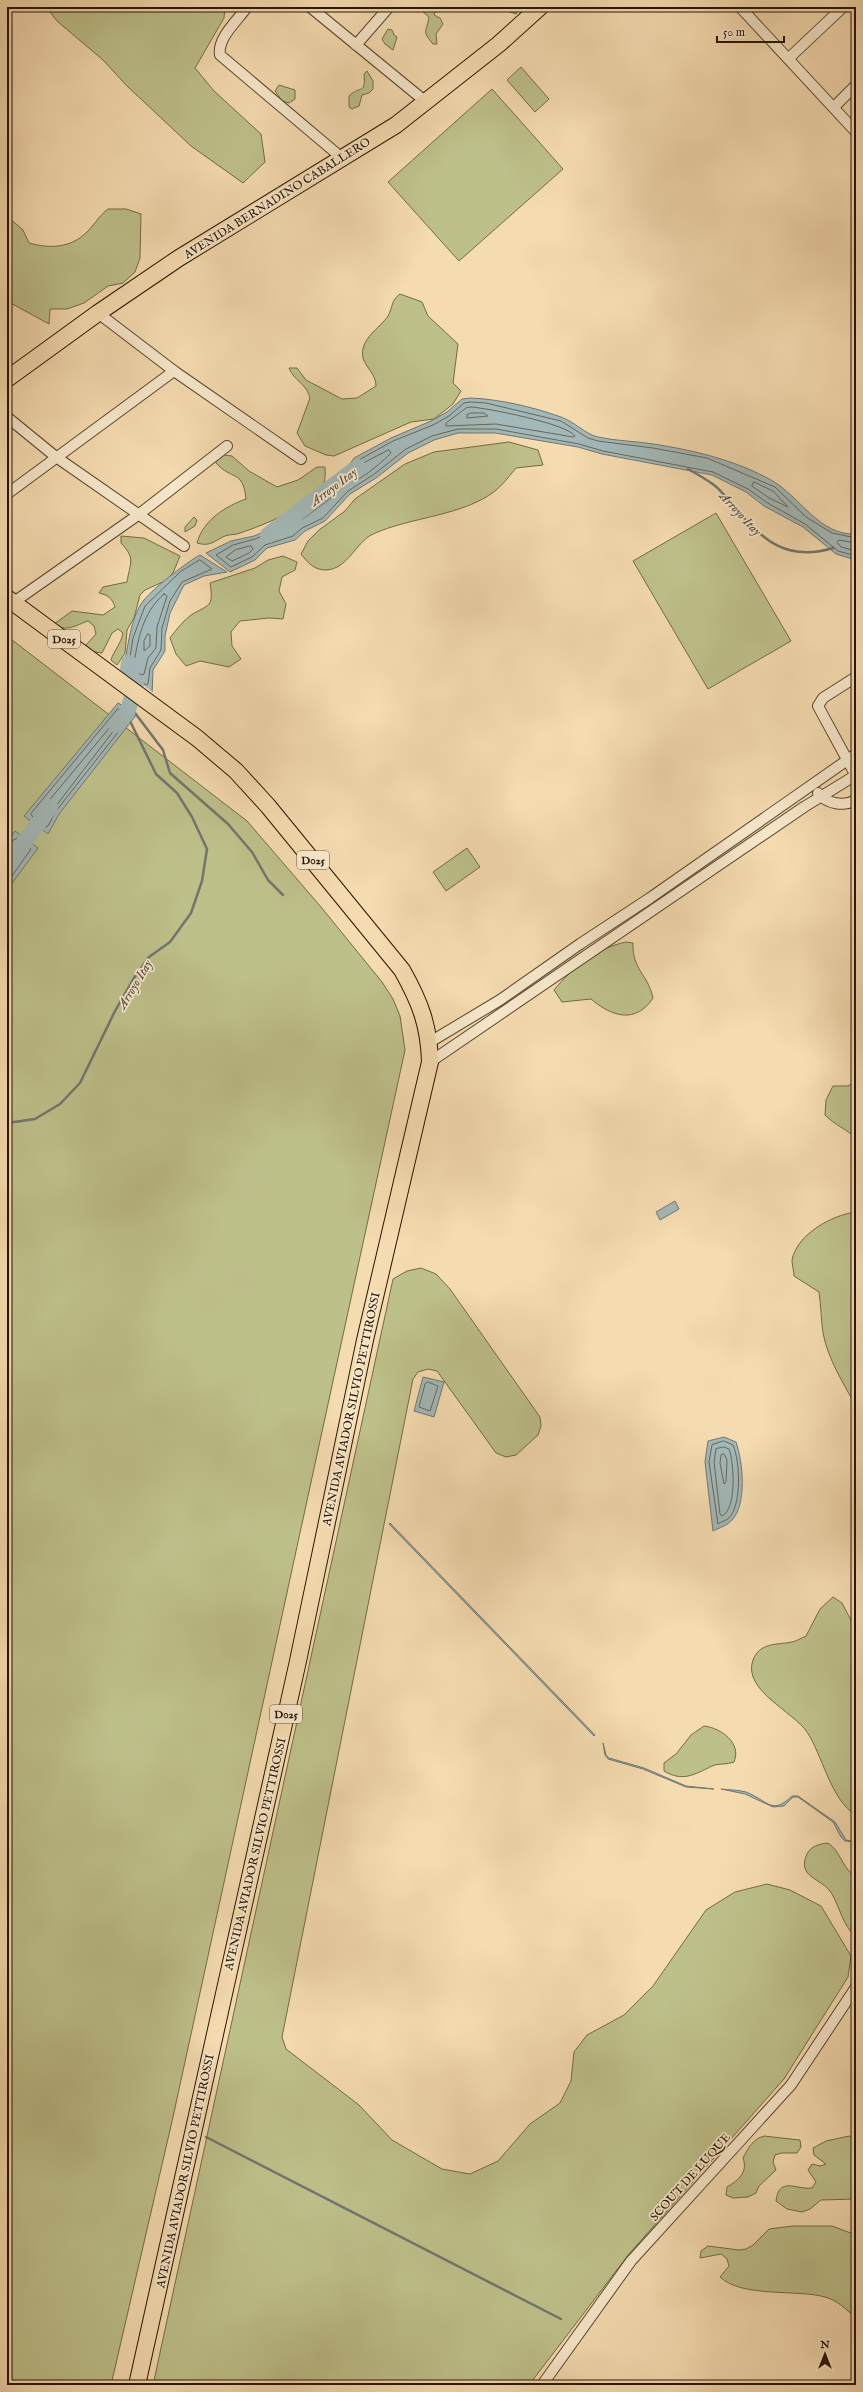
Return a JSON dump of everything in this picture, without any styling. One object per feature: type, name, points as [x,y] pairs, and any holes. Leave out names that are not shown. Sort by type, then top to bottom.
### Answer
[{"type":"main road","name":"AVENIDA BERNADINO CABALLERO","points":[[7,379],[98,313],[180,258],[396,125],[426,102],[540,7]]},
{"type":"main road","name":"AVENIDA AVIADOR SILVIO PETTIROSSI","points":[[10,600],[197,738],[236,771],[268,806],[402,970],[418,998],[430,1042],[430,1062],[365,1340],[298,1661],[137,2385]]},
{"type":"street","points":[[247,7],[222,41],[219,48],[220,55],[342,158]]},
{"type":"street","points":[[310,7],[426,102]]},
{"type":"street","points":[[356,44],[389,7]]},
{"type":"street","points":[[742,8],[856,132]]},
{"type":"street","points":[[789,58],[842,8]]},
{"type":"street","points":[[834,107],[856,85]]},
{"type":"street","points":[[98,313],[174,371],[301,459]]},
{"type":"street","points":[[7,494],[174,371]]},
{"type":"street","points":[[7,417],[56,457],[184,546]]},
{"type":"street","points":[[10,600],[138,515],[227,446]]},
{"type":"street","points":[[430,1062],[821,796],[856,775],[846,761],[818,706],[823,698],[856,678]]},
{"type":"street","points":[[430,1042],[500,1000],[686,874],[856,754]]},
{"type":"street","points":[[812,785],[827,801],[850,804],[856,800]]},
{"type":"street","points":[[686,874],[693,883]]},
{"type":"street","name":"SCOUT DE LUQUE","points":[[542,2385],[631,2261],[791,2085],[856,1987]]},
{"type":"green space","points":[[46,7],[225,7],[224,18],[195,68],[214,91],[261,134],[265,162],[243,183],[191,146],[127,86],[103,60],[57,21]]},
{"type":"green space","points":[[417,7],[437,7],[434,15],[440,18],[443,24],[436,34],[437,44],[433,44],[426,33],[429,17]]},
{"type":"green space","points":[[496,7],[520,7],[516,14]]},
{"type":"green space","points":[[388,29],[392,30],[394,35],[397,37],[393,50],[385,44],[382,39]]},
{"type":"green space","points":[[521,67],[549,99],[535,112],[507,80]]},
{"type":"green space","points":[[367,71],[373,81],[373,89],[369,93],[362,95],[359,106],[352,109],[349,107],[349,96],[363,87],[364,74]]},
{"type":"green space","points":[[279,85],[295,90],[295,99],[289,103],[282,101],[275,91]]},
{"type":"green space","points":[[492,89],[563,169],[459,261],[388,182]]},
{"type":"green space","points":[[108,209],[126,209],[141,214],[140,258],[135,272],[123,283],[108,286],[84,303],[67,309],[50,309],[49,324],[7,301],[7,216],[23,230],[29,243],[45,246],[60,246],[81,237]]},
{"type":"green space","points":[[400,294],[422,302],[428,316],[458,344],[453,383],[461,391],[453,404],[434,419],[411,422],[334,456],[326,455],[305,446],[297,433],[310,398],[306,389],[289,368],[297,368],[306,380],[342,399],[357,398],[376,386],[373,375],[363,358],[364,345],[371,334],[388,316],[394,301]]},
{"type":"green space","points":[[509,442],[538,450],[543,465],[516,468],[495,491],[468,506],[388,528],[373,534],[361,543],[346,561],[334,569],[318,569],[309,563],[301,554],[308,541],[319,530],[345,511],[355,499],[405,464],[434,452]]},
{"type":"green space","points":[[216,456],[232,456],[249,471],[277,487],[298,480],[317,467],[325,467],[325,481],[308,501],[273,520],[238,534],[225,536],[212,543],[197,543],[204,527],[216,515],[246,499],[245,490],[239,479],[216,463]]},
{"type":"green space","points":[[716,513],[791,641],[708,689],[633,561]]},
{"type":"green space","points":[[194,517],[197,520],[195,526],[185,532],[185,527]]},
{"type":"green space","points":[[121,536],[144,538],[180,556],[173,573],[165,581],[145,590],[140,595],[134,618],[127,630],[125,653],[117,665],[111,660],[123,633],[118,629],[112,633],[102,653],[87,651],[86,645],[96,634],[94,626],[88,621],[67,628],[58,627],[54,624],[72,611],[103,615],[115,607],[109,597],[99,593],[103,587],[127,582],[131,561],[129,553],[121,543]]},
{"type":"green space","points":[[283,556],[297,562],[295,570],[282,577],[279,591],[286,604],[283,619],[269,618],[240,621],[231,632],[232,646],[241,659],[229,667],[200,661],[186,666],[176,654],[170,638],[188,617],[209,604],[211,597],[210,583],[255,568],[268,560]]},
{"type":"green space","points":[[7,636],[247,821],[321,907],[382,982],[393,999],[400,1016],[405,1050],[173,2117],[111,2385],[7,2385]]},
{"type":"green space","points":[[467,848],[480,867],[446,891],[433,872]]},
{"type":"green space","points":[[626,942],[633,943],[635,960],[651,990],[653,998],[646,1006],[639,1012],[624,1015],[607,1010],[591,999],[562,1002],[554,990],[577,966],[605,949]]},
{"type":"green space","points":[[856,1080],[856,1138],[825,1115],[826,1100],[833,1086],[848,1086]]},
{"type":"green space","points":[[856,1212],[856,1406],[836,1371],[825,1343],[822,1328],[819,1292],[794,1276],[792,1260],[795,1251],[801,1242],[817,1227],[837,1217]]},
{"type":"green space","points":[[421,1268],[436,1274],[450,1289],[540,1417],[541,1426],[538,1435],[516,1455],[506,1457],[496,1453],[437,1371],[428,1369],[418,1372],[413,1379],[282,2037],[286,2049],[359,2105],[392,2140],[442,2169],[470,2174],[498,2161],[530,2124],[560,2103],[571,2081],[574,2052],[587,2035],[624,2015],[653,1986],[706,1910],[735,1892],[767,1884],[790,1890],[821,1906],[851,1956],[848,1977],[784,2079],[629,2254],[529,2385],[153,2385],[393,1279],[407,1271]]},
{"type":"green space","points":[[833,1597],[842,1603],[856,1630],[856,1815],[847,1808],[833,1788],[807,1732],[762,1691],[755,1681],[752,1671],[753,1660],[756,1654],[764,1647],[794,1642],[806,1636],[820,1609]]},
{"type":"green space","points":[[704,1726],[723,1733],[733,1743],[736,1755],[734,1762],[714,1765],[694,1774],[682,1777],[664,1771],[664,1763],[676,1754],[691,1735]]},
{"type":"green space","points":[[828,1843],[835,1850],[848,1870],[852,1874],[856,1874],[856,1937],[848,1928],[832,1894],[823,1884],[812,1877],[805,1868],[807,1854],[811,1849],[818,1845]]},
{"type":"green space","points":[[764,2136],[800,2140],[801,2147],[797,2153],[782,2153],[775,2155],[773,2162],[776,2170],[759,2186],[756,2193],[748,2197],[733,2198],[726,2195],[727,2187],[739,2178],[743,2171],[743,2158],[749,2147],[757,2139]]},
{"type":"green space","points":[[849,2136],[856,2139],[856,2199],[821,2200],[810,2209],[802,2212],[787,2209],[776,2201],[778,2193],[784,2186],[812,2188],[816,2182],[808,2170],[812,2164],[820,2166],[826,2164],[814,2155],[813,2148],[826,2141]]},
{"type":"green space","points":[[793,2226],[832,2226],[856,2235],[856,2318],[838,2303],[829,2298],[800,2293],[770,2292],[742,2288],[730,2284],[720,2277],[729,2266],[727,2259],[721,2254],[700,2258],[701,2251],[708,2246],[739,2250],[746,2249],[753,2245],[769,2229]]},
{"type":"water","points":[[470,398],[504,402],[550,413],[566,419],[598,437],[683,449],[728,461],[743,467],[771,480],[781,487],[810,514],[831,529],[843,533],[856,534],[856,560],[836,554],[803,527],[764,506],[746,492],[712,475],[602,454],[578,447],[495,433],[458,433],[434,440],[408,453],[376,478],[350,494],[325,521],[305,531],[295,540],[267,548],[255,560],[230,572],[206,553],[231,541],[254,536],[302,515],[328,496],[354,458],[391,438],[431,421],[447,412],[462,399]]},
{"type":"water","points":[[200,555],[227,572],[204,576],[184,585],[170,613],[165,636],[165,651],[153,670],[152,695],[123,672],[129,637],[134,619],[145,598],[178,570]]},
{"type":"water","points":[[118,703],[137,714],[59,814],[48,834],[24,816]]},
{"type":"water","points":[[15,831],[38,848],[7,890],[7,842]]},
{"type":"water","points":[[675,1201],[679,1209],[660,1220],[656,1212]]},
{"type":"water","points":[[423,1377],[444,1382],[434,1417],[414,1411]]},
{"type":"water","points":[[724,1437],[736,1442],[742,1471],[742,1494],[737,1513],[732,1520],[726,1525],[713,1531],[705,1462],[708,1441]]},
{"type":"water","points":[[390,1523],[595,1735],[594,1736],[389,1524]]},
{"type":"water","points":[[603,1743],[606,1755],[609,1758],[644,1768],[686,1786],[714,1789],[686,1787],[643,1769],[608,1759],[605,1755]]},
{"type":"water","points":[[721,1789],[746,1792],[774,1806],[785,1802],[792,1796],[798,1796],[835,1822],[846,1840],[856,1842],[845,1841],[841,1837],[833,1822],[798,1797],[793,1797],[784,1806],[773,1807],[745,1794]]},
{"type":"pier","points":[[122,669],[154,693],[153,696],[121,672]]},
{"type":"waterway","name":"Arroyo Itay","points":[[268,535],[358,467]]},
{"type":"waterway","name":"Arroyo Itay","points":[[688,469],[717,487],[756,530],[778,546],[789,550],[802,552],[817,552],[833,548]]},
{"type":"waterway","name":"Arroyo Itay","points":[[116,725],[127,713],[136,684],[128,670],[129,663]]},
{"type":"waterway","points":[[129,705],[163,750],[170,773],[228,824],[252,852],[268,880],[283,895]]},
{"type":"waterway","name":"Arroyo Itay","points":[[7,1123],[35,1119],[60,1104],[80,1083],[115,1011],[134,978],[149,957],[170,942],[191,913],[202,881],[207,849],[192,817],[177,793],[156,774],[130,721]]},
{"type":"waterway","name":"Arroyo Itay","points":[[7,866],[50,807]]},
{"type":"waterway","points":[[206,2137],[561,2319]]}]
